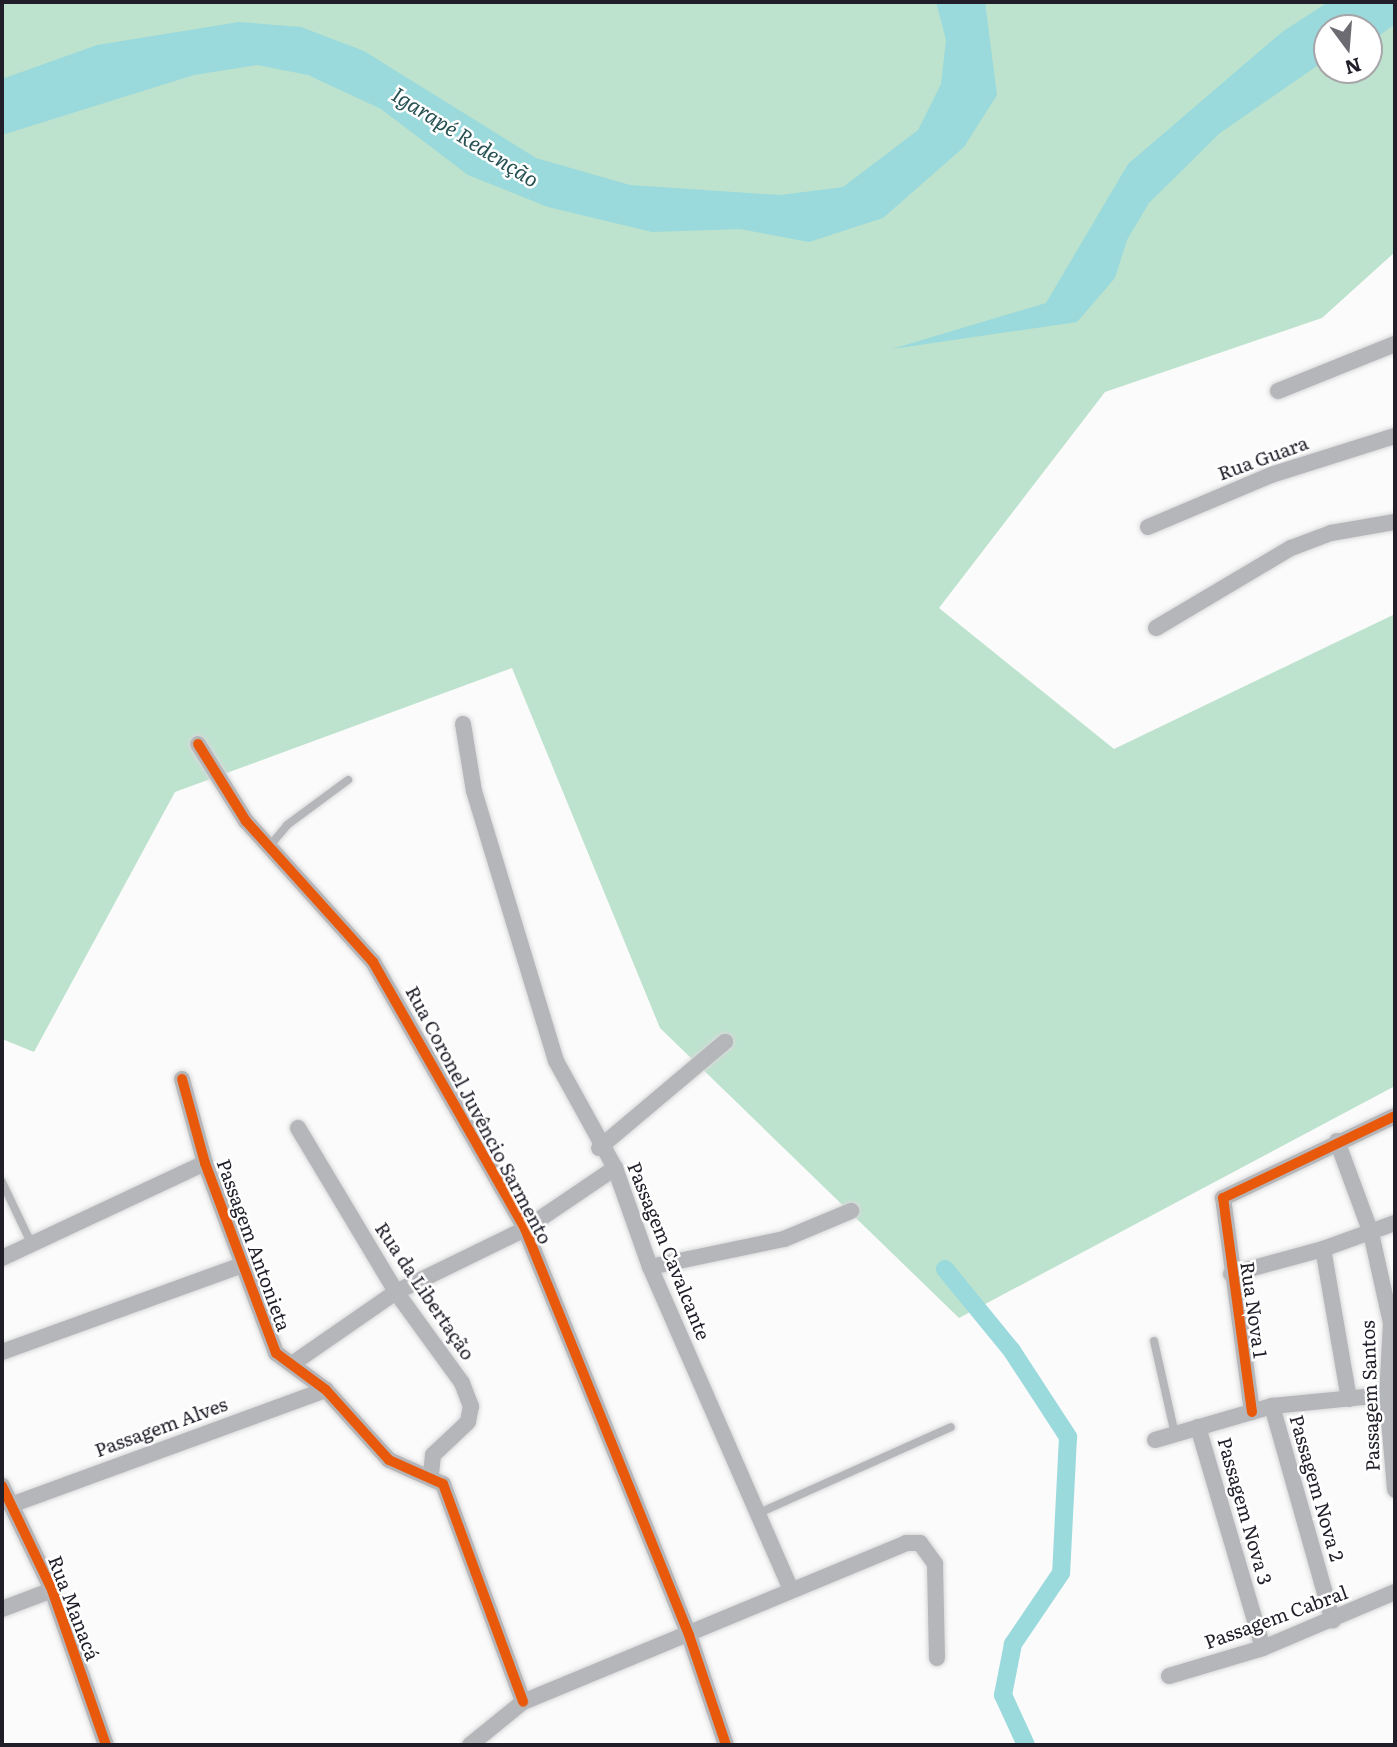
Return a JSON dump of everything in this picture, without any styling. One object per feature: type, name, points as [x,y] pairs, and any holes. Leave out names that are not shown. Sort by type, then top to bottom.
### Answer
[{"type":"street","points":[[1278,391],[1395,344]]},
{"type":"street","name":"Rua Guara","points":[[1148,527],[1272,475],[1395,436]]},
{"type":"street","points":[[1156,628],[1291,548],[1331,533],[1395,522]]},
{"type":"street","name":"Passagem Cavalcante","points":[[463,724],[474,791],[556,1060],[599,1148],[615,1168],[650,1267],[791,1589]]},
{"type":"street","name":"Rua Coronel Juvêncio Sarmento","points":[[198,744],[268,848],[373,962],[525,1229],[689,1635],[726,1745]]},
{"type":"street","points":[[599,1148],[726,1042]]},
{"type":"street","name":"Passagem Antonieta","points":[[182,1079],[205,1163],[240,1266],[276,1353],[326,1390],[389,1460],[432,1475]]},
{"type":"street","points":[[1337,1141],[1395,1115]]},
{"type":"street","name":"Rua da Libertação","points":[[298,1128],[396,1292],[462,1383],[471,1406],[468,1422],[433,1455],[432,1475]]},
{"type":"street","name":"Rua Nova 1","points":[[1252,1412],[1231,1274],[1223,1198],[1230,1192],[1337,1141]]},
{"type":"street","name":"Passagem Santos","points":[[1337,1141],[1371,1233],[1393,1323],[1391,1395],[1394,1481]]},
{"type":"street","points":[[2,1258],[205,1163]]},
{"type":"street","points":[[292,1364],[396,1292],[525,1229],[615,1168]]},
{"type":"street","points":[[650,1267],[784,1239],[851,1211]]},
{"type":"street","points":[[1231,1274],[1323,1249],[1395,1223]]},
{"type":"street","points":[[1323,1249],[1349,1399]]},
{"type":"street","points":[[2,1352],[240,1266]]},
{"type":"street","name":"Passagem Alves","points":[[11,1505],[326,1390]]},
{"type":"street","points":[[1154,1440],[1272,1406],[1391,1395]]},
{"type":"street","name":"Passagem Nova 2","points":[[1272,1406],[1333,1621]]},
{"type":"street","name":"Passagem Nova 3","points":[[1198,1427],[1263,1648]]},
{"type":"street","points":[[432,1475],[450,1499],[523,1702]]},
{"type":"street","name":"Rua Manacá","points":[[2,1486],[52,1590],[106,1745]]},
{"type":"street","points":[[470,1745],[523,1702],[906,1543],[920,1543],[935,1564],[937,1658]]},
{"type":"street","points":[[2,1608],[52,1590]]},
{"type":"street","name":"Passagem Cabral","points":[[1169,1676],[1263,1648],[1333,1621],[1395,1592]]},
{"type":"lane","points":[[268,848],[287,825],[348,780]]},
{"type":"lane","points":[[2,1182],[32,1245]]},
{"type":"lane","points":[[1154,1342],[1175,1434]]},
{"type":"lane","points":[[759,1513],[951,1427]]},
{"type":"green space","points":[[2,2],[1395,2],[1395,252],[1322,318],[1105,392],[939,608],[1114,749],[1395,614],[1395,1086],[959,1318],[660,1028],[512,668],[175,792],[34,1052],[2,1039]]},
{"type":"water","name":"Igarapé Redenção","points":[[936,2],[985,2],[997,95],[964,147],[883,218],[809,242],[740,229],[652,232],[548,207],[468,175],[381,109],[308,75],[257,65],[194,75],[2,135],[2,79],[97,45],[239,22],[301,27],[364,51],[536,158],[630,185],[780,195],[843,187],[918,130],[941,84],[946,40]]},
{"type":"water","points":[[1328,2],[1395,2],[1395,24],[1383,33],[1383,14],[1313,14],[1313,69],[1220,133],[1149,203],[1127,240],[1115,278],[1077,322],[892,349],[1046,303],[1128,164],[1282,32]]},
{"type":"waterway","points":[[945,1269],[1012,1351],[1068,1437],[1061,1573],[1013,1644],[1003,1695],[1026,1745]]},
{"type":"cycle path","points":[[198,744],[246,821],[373,962],[525,1229],[689,1635],[726,1745]]},
{"type":"cycle path","points":[[182,1079],[205,1163],[276,1353],[326,1390],[389,1460],[443,1484],[523,1702]]},
{"type":"cycle path","points":[[1252,1412],[1223,1198],[1395,1116]]},
{"type":"cycle path","points":[[2,1486],[52,1590],[106,1745]]}]
